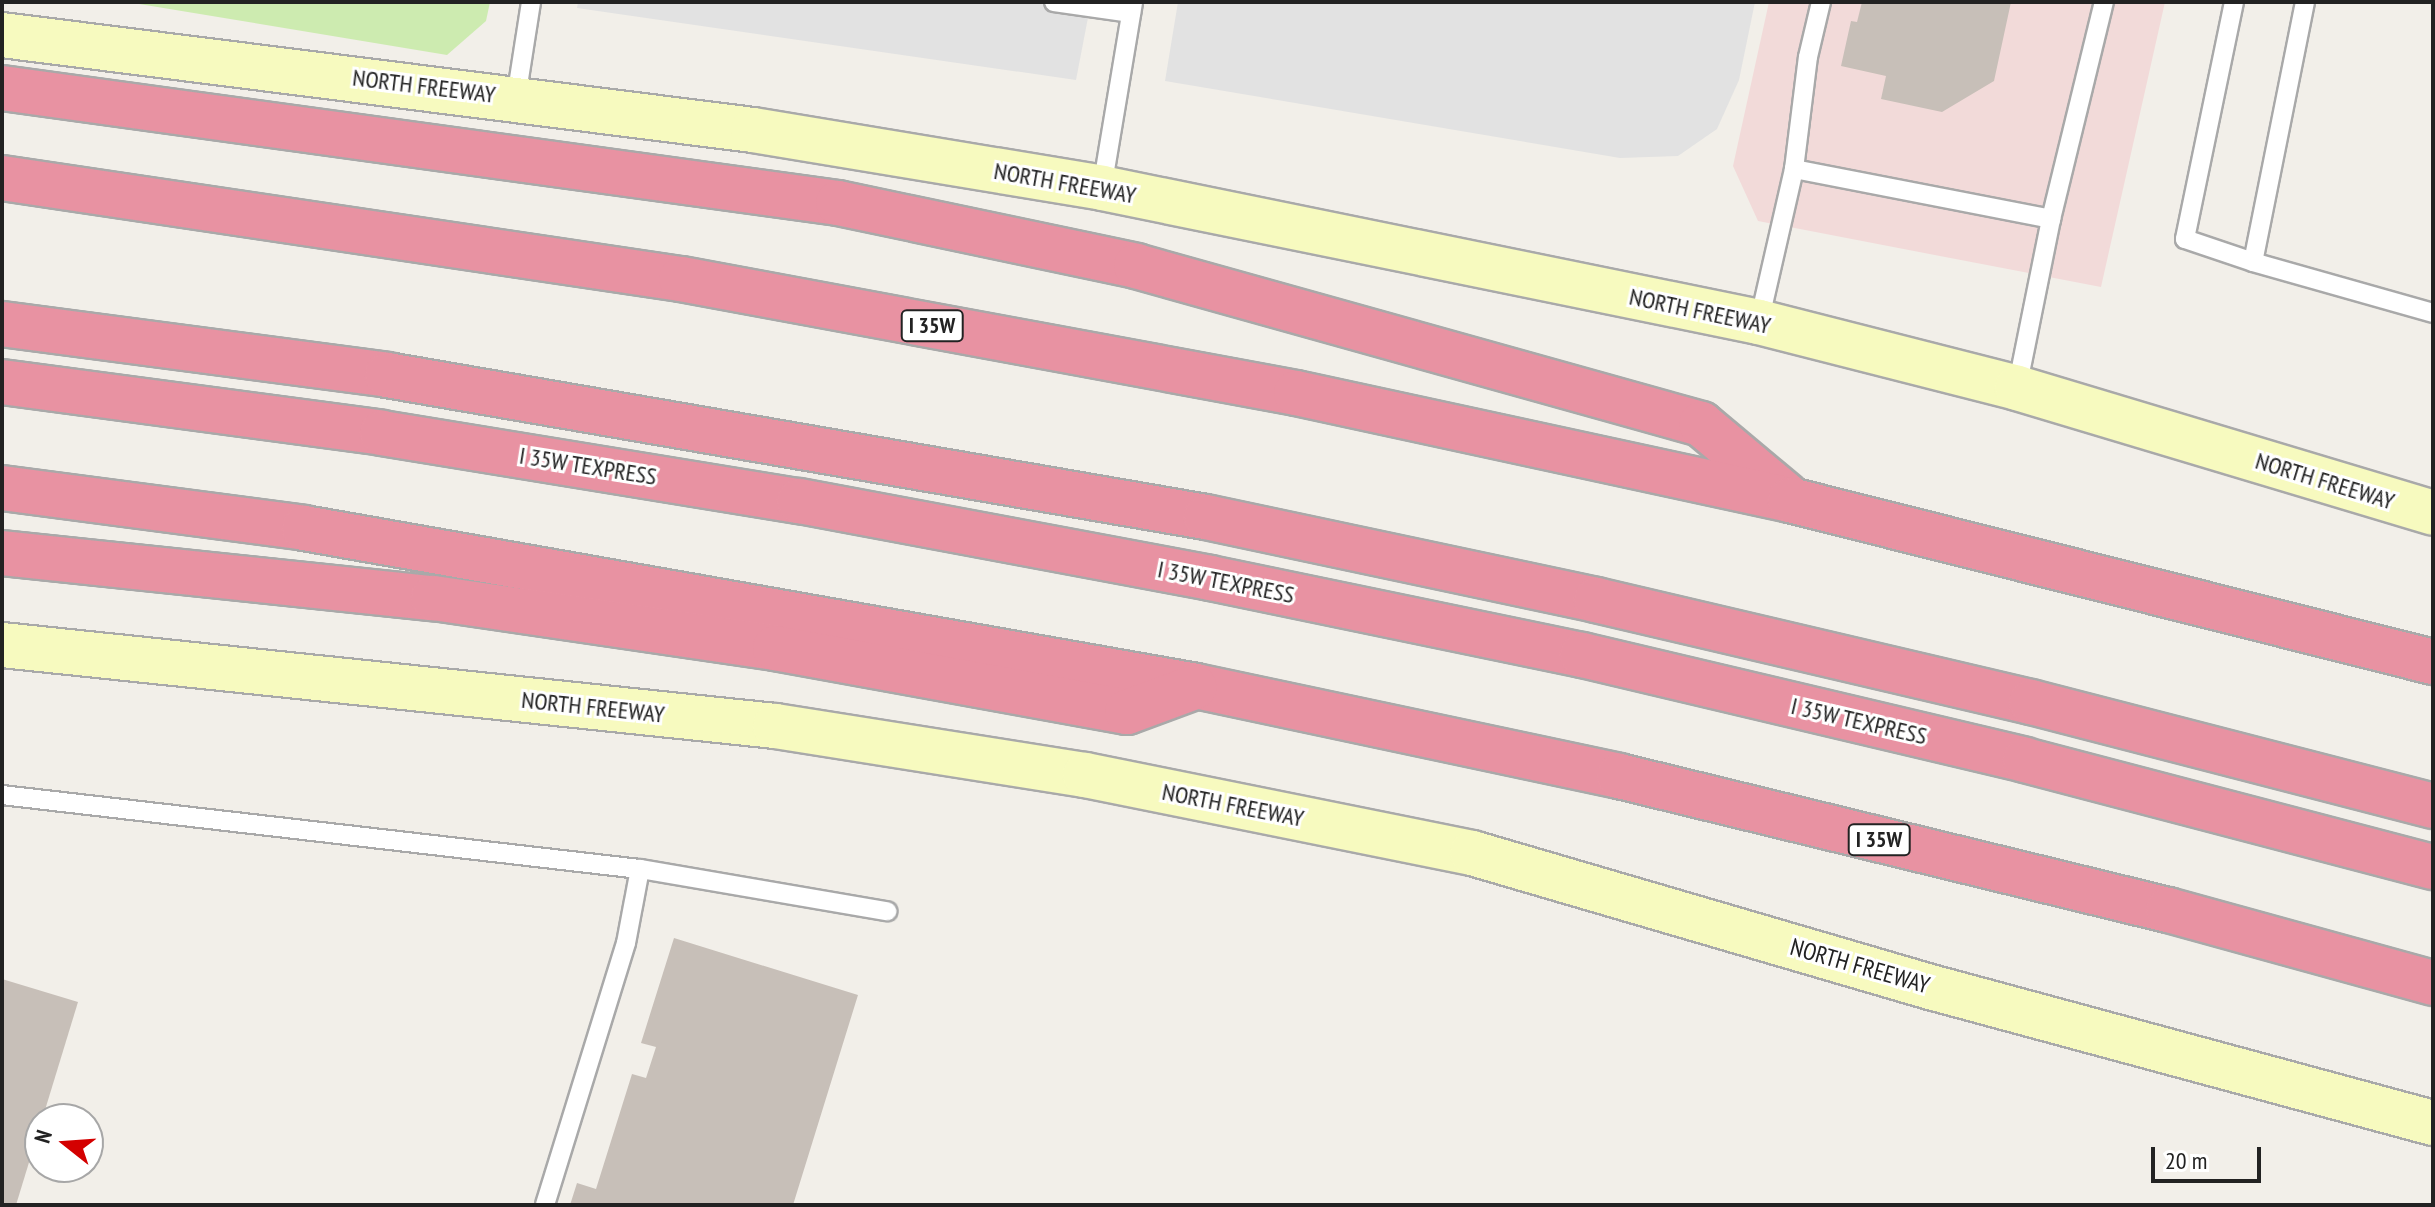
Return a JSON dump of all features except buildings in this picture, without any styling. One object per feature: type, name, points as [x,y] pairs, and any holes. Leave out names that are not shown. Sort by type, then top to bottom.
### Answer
[{"type":"highway","points":[[2,88],[838,203],[1136,266],[1701,424],[1790,500]]},
{"type":"highway","name":"I 35W","points":[[2,178],[712,285],[1296,393],[1790,500],[2433,662]]},
{"type":"highway","points":[[2,202],[68,186]]},
{"type":"highway","points":[[2,324],[402,377],[1206,517],[1596,600],[2031,702],[2433,806]]},
{"type":"highway","name":"I 35W TEXPRESS","points":[[2,382],[382,433],[799,501],[1210,578],[1643,669],[2041,764],[2433,867]]},
{"type":"highway","name":"I 35W","points":[[2,488],[304,528],[1196,686],[1619,776],[2168,910],[2433,983]]},
{"type":"highway","points":[[2,553],[433,598],[775,648],[1127,712],[1196,686]]},
{"type":"main road","name":"NORTH FREEWAY","points":[[2,35],[516,98],[1102,188],[1759,322],[2017,388],[2433,513]]},
{"type":"main road","name":"NORTH FREEWAY","points":[[2,645],[775,726],[1085,775],[1472,853],[1934,988],[2433,1123]]},
{"type":"lane","points":[[516,98],[531,2]]},
{"type":"lane","points":[[1054,2],[1132,7],[1102,188]]},
{"type":"lane","points":[[1759,322],[1794,169],[1808,57],[1821,2]]},
{"type":"lane","points":[[2017,388],[2051,219],[2104,2]]},
{"type":"lane","points":[[2234,2],[2185,239],[2253,262],[2433,313]]},
{"type":"lane","points":[[2253,262],[2305,2]]},
{"type":"lane","points":[[1794,169],[2051,219]]},
{"type":"lane","points":[[2,795],[640,869],[887,911]]},
{"type":"lane","points":[[545,1205],[626,943],[640,869]]},
{"type":"shaded area","points":[[578,2],[1091,2],[1076,80],[577,8]]},
{"type":"shaded area","points":[[1178,2],[1755,2],[1739,80],[1717,129],[1678,156],[1620,158],[1165,81]]},
{"type":"shaded area","points":[[1769,2],[2165,2],[2101,287],[1758,221],[1733,166]]},
{"type":"green space","points":[[127,2],[490,2],[486,21],[447,55]]}]
